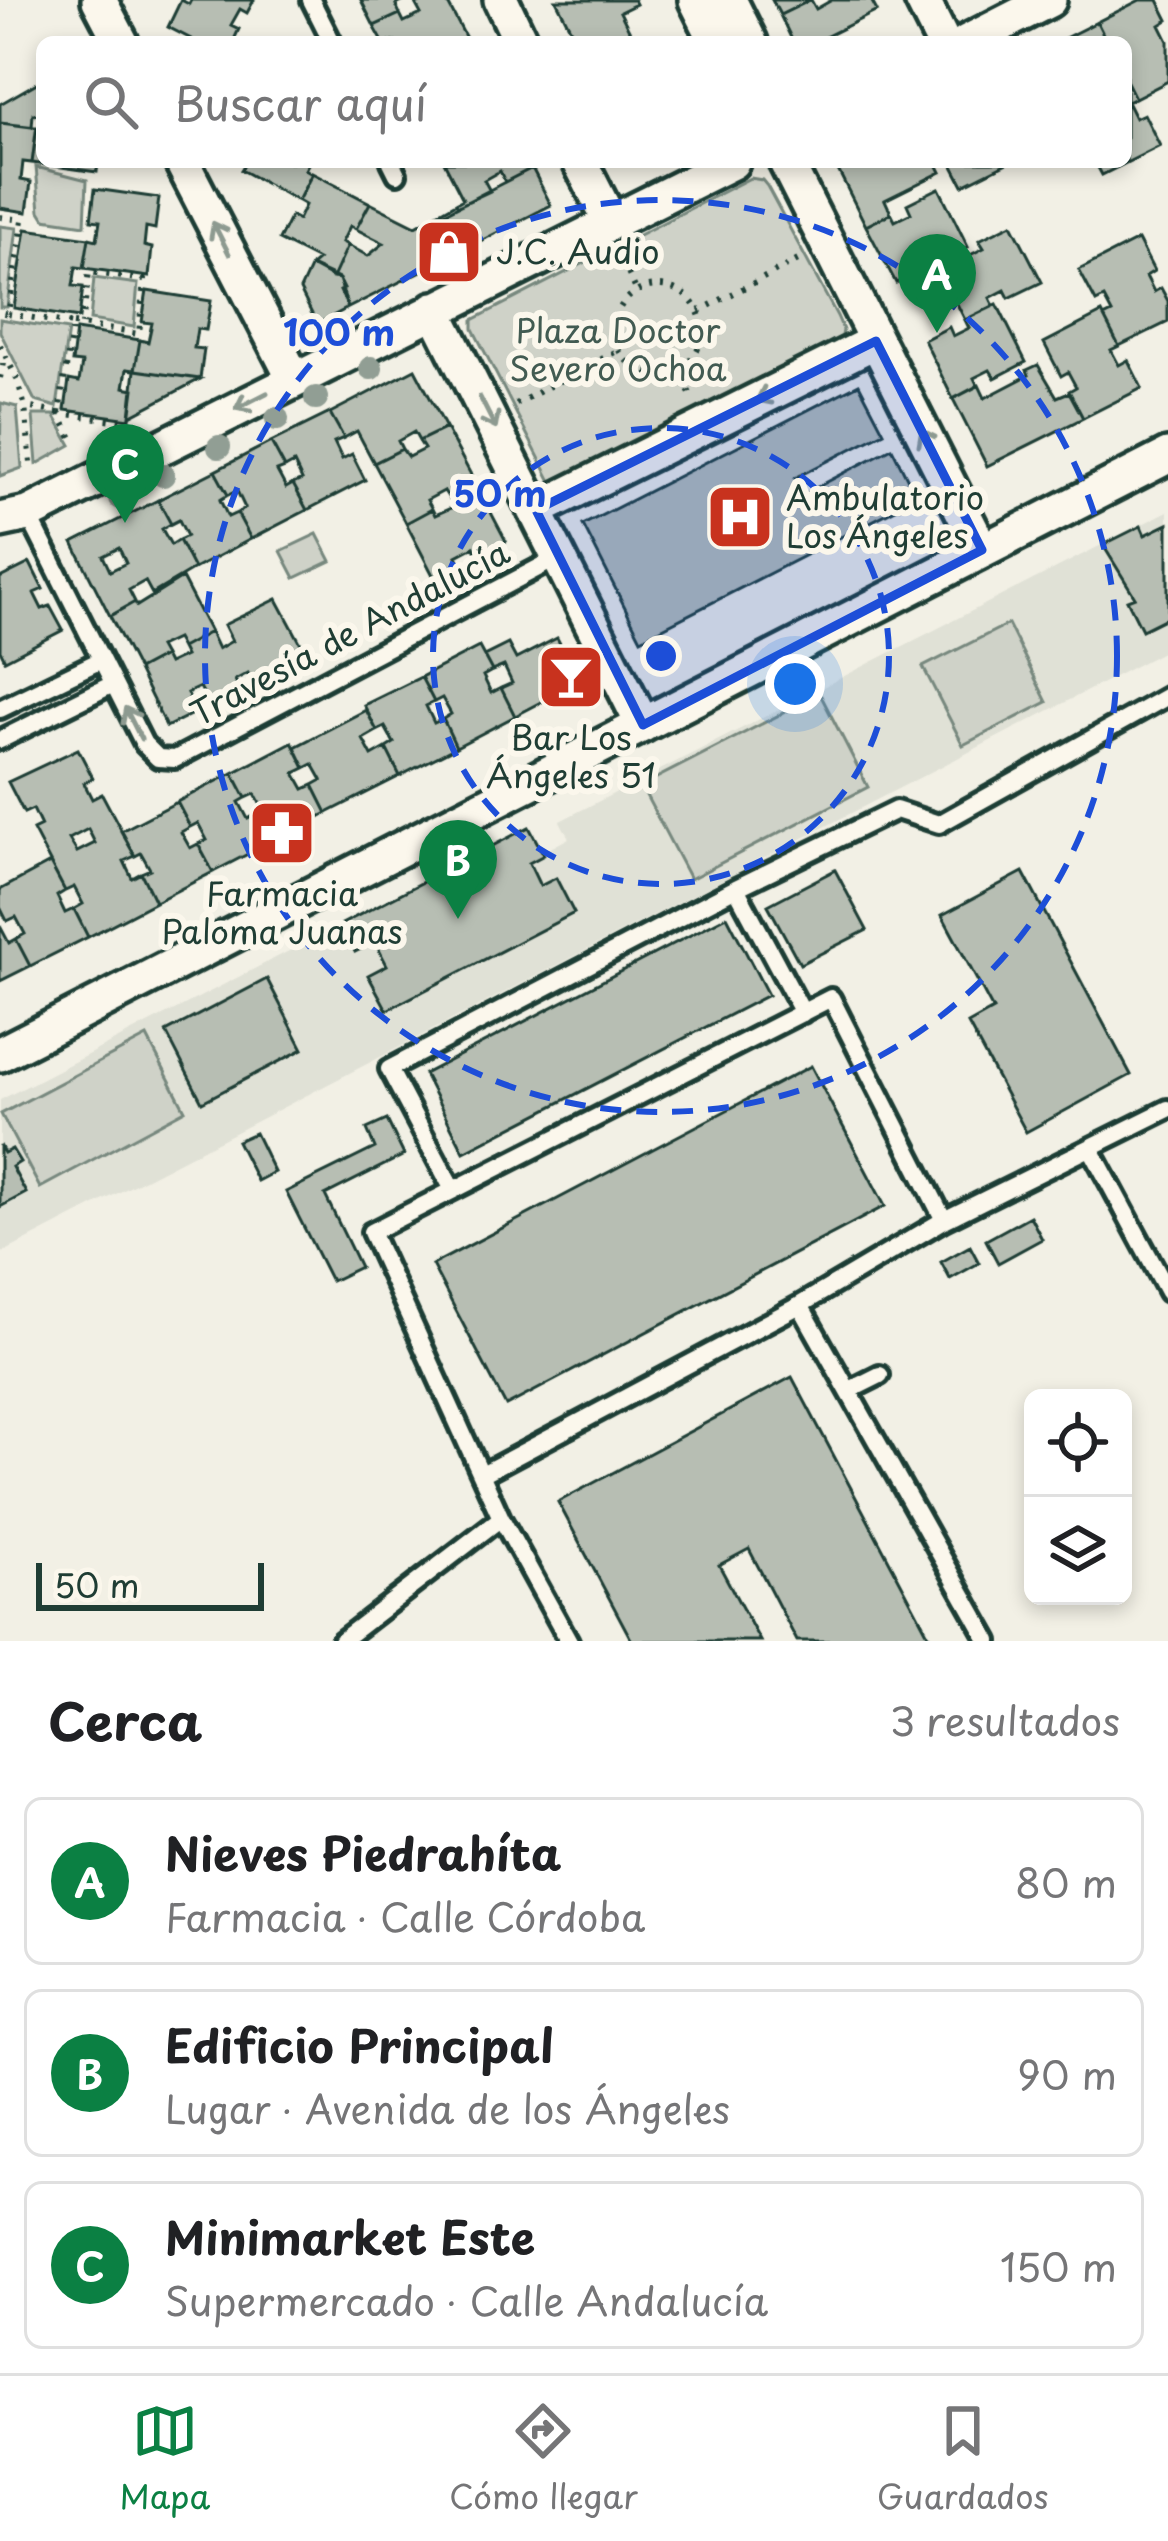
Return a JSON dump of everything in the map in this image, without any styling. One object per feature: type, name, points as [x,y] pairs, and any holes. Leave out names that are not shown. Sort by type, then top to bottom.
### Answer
[{"type":"street","points":[[99,0],[118,36]]},
{"type":"street","points":[[501,0],[518,36]]},
{"type":"street","points":[[696,0],[714,36]]},
{"type":"street","points":[[730,0],[747,36]]},
{"type":"street","points":[[922,0],[940,36]]},
{"type":"street","points":[[976,36],[1011,9],[1048,0]]},
{"type":"street","points":[[185,168],[294,379]]},
{"type":"street","points":[[583,168],[612,234]]},
{"type":"street","points":[[14,517],[434,309],[612,234],[722,168]]},
{"type":"street","points":[[789,168],[982,550]]},
{"type":"street","points":[[434,309],[643,725]]},
{"type":"street","points":[[536,510],[876,340]]},
{"type":"street","points":[[0,1054],[1168,456]]},
{"type":"lane","points":[[311,0],[329,36]]},
{"type":"lane","name":"Travesía de Andalucía","points":[[14,517],[101,660],[144,744],[158,758],[175,759],[560,557]]},
{"type":"lane","points":[[0,709],[101,660]]},
{"type":"lane","points":[[0,740],[113,684]]},
{"type":"lane","points":[[453,1190],[388,1069],[896,810],[939,824],[1168,696]]},
{"type":"lane","points":[[736,888],[803,1013]]},
{"type":"lane","points":[[568,1641],[501,1518],[371,1232],[831,998],[944,1220]]},
{"type":"lane","points":[[482,1474],[800,1305],[944,1220],[1168,1109]]},
{"type":"lane","points":[[1091,1149],[1168,1292]]},
{"type":"lane","points":[[800,1305],[989,1641]]},
{"type":"lane","points":[[850,1390],[880,1375]]},
{"type":"lane","points":[[341,1641],[501,1518]]},
{"type":"path","points":[[0,217],[23,220],[4,313],[78,324],[139,334],[143,280],[89,272],[78,324],[59,412],[75,444]]},
{"type":"path","points":[[612,234],[638,292]]},
{"type":"path","points":[[699,311],[803,257]]},
{"type":"path","points":[[660,286],[675,289],[699,311],[702,336],[698,349],[678,369],[650,373],[637,368],[620,350],[614,334],[616,319],[622,305],[638,292],[660,286]]},
{"type":"path","points":[[0,344],[25,407],[31,463]]},
{"type":"path","points":[[515,404],[620,350]]},
{"type":"path","points":[[0,378],[5,356]]},
{"type":"path","points":[[678,369],[699,413]]},
{"type":"path","points":[[25,407],[121,421]]},
{"type":"highlighted area","points":[[876,341],[982,550],[643,725],[536,510]]},
{"type":"shaded area","points":[[1168,511],[1168,649],[0,1254],[0,1100],[529,827],[543,852],[569,838],[560,821]]},
{"type":"green space","points":[[36,168],[87,180],[85,225],[45,219]]},
{"type":"green space","name":"Plaza Doctor Severo Ochoa","points":[[750,178],[767,186],[837,316],[842,336],[554,487],[473,329],[473,320]]},
{"type":"green space","points":[[0,226],[17,228],[7,307],[0,307]]},
{"type":"green space","points":[[94,278],[138,284],[134,327],[90,320]]},
{"type":"green space","points":[[0,319],[68,330],[57,407],[35,401],[0,332]]},
{"type":"green space","points":[[1,403],[17,407],[22,468],[0,476]]},
{"type":"green space","points":[[33,415],[54,415],[71,445],[37,464]]},
{"type":"green space","points":[[317,534],[331,561],[295,578],[281,551]]},
{"type":"green space","points":[[1008,624],[1047,702],[963,745],[923,667]]},
{"type":"green space","points":[[820,694],[868,787],[690,879],[641,786]]},
{"type":"green space","points":[[147,1037],[185,1110],[40,1188],[1,1114]]},
{"type":"building","points":[[181,0],[189,4],[191,0],[254,0],[247,13],[240,9],[231,25],[239,29],[236,36],[185,36],[168,27]]},
{"type":"building","points":[[361,0],[407,0],[396,5],[400,14],[374,26]]},
{"type":"building","points":[[446,0],[465,36],[380,36],[374,26],[400,14],[404,22],[421,14],[416,5]]},
{"type":"building","points":[[556,0],[634,0],[636,4],[620,12],[632,36],[574,36]]},
{"type":"building","points":[[772,0],[811,0],[780,15]]},
{"type":"building","points":[[811,0],[816,9],[832,0],[871,0],[877,11],[827,36],[790,36],[780,15]]},
{"type":"building","points":[[1140,0],[1158,0],[1168,20],[1160,25],[1168,41],[1168,81],[1135,98],[1132,36],[1104,36],[1097,22]]},
{"type":"building","points":[[1097,22],[1104,36],[1069,36]]},
{"type":"building","points":[[36,83],[32,127],[0,123],[0,104]]},
{"type":"building","points":[[1132,112],[1135,118],[1144,114],[1160,146],[1132,160]]},
{"type":"building","points":[[0,123],[36,127],[32,163],[23,162],[21,180],[31,182],[27,212],[0,208]]},
{"type":"building","points":[[306,168],[312,174],[298,201],[241,170]]},
{"type":"building","points":[[447,168],[532,168],[505,182],[500,171],[484,180],[490,191],[458,206],[463,199]]},
{"type":"building","points":[[532,168],[551,205],[463,250],[443,214]]},
{"type":"building","points":[[837,168],[939,168],[941,172],[885,200],[891,213],[866,226]]},
{"type":"building","points":[[954,168],[997,168],[963,185]]},
{"type":"building","points":[[312,173],[370,203],[356,229],[350,226],[342,242],[348,245],[333,278],[311,266],[318,260],[279,240],[291,216],[298,220],[305,205],[298,201]]},
{"type":"building","points":[[939,188],[968,247],[936,262],[932,254],[916,262],[921,271],[896,283],[866,226],[891,213],[895,221],[911,213],[907,204]]},
{"type":"building","points":[[95,189],[159,198],[155,229],[146,227],[144,246],[152,248],[149,277],[84,268],[89,238],[97,240],[100,221],[91,220]]},
{"type":"building","points":[[370,203],[416,226],[456,203],[443,214],[463,250],[348,308],[339,279],[333,278],[348,245],[368,256],[384,243],[356,229]]},
{"type":"building","points":[[1012,224],[1042,282],[1009,298],[1005,290],[990,298],[994,306],[965,320],[936,262],[965,248],[968,256],[984,248],[979,240]]},
{"type":"building","points":[[26,229],[89,238],[84,268],[76,267],[73,286],[83,287],[79,318],[14,308]]},
{"type":"building","points":[[1138,240],[1154,271],[1146,276],[1154,292],[1161,288],[1168,301],[1168,322],[1119,346],[1104,317],[1112,313],[1104,298],[1096,302],[1079,270]]},
{"type":"building","points":[[311,266],[339,279],[348,308],[317,324],[300,290]]},
{"type":"building","points":[[147,291],[211,301],[206,330],[197,329],[194,348],[204,349],[200,379],[135,370],[140,340],[148,342],[152,323],[142,322]]},
{"type":"building","points":[[997,304],[1026,362],[995,378],[990,370],[974,378],[978,386],[953,399],[924,340],[949,327],[953,336],[969,328],[965,320]]},
{"type":"building","points":[[1102,313],[1119,346],[1111,350],[1119,365],[1128,360],[1142,388],[1083,418],[1069,391],[1076,387],[1068,372],[1061,376],[1044,343]]},
{"type":"building","points":[[76,330],[140,340],[135,370],[127,369],[124,387],[134,389],[130,419],[65,410],[69,380],[79,382],[82,363],[72,362]]},
{"type":"building","points":[[1038,365],[1057,397],[1069,392],[1083,418],[987,466],[953,399],[979,385],[985,398],[1029,375],[1027,370]]},
{"type":"building","points":[[415,369],[446,428],[419,441],[414,432],[398,441],[402,449],[374,463],[357,431],[344,438],[330,413]]},
{"type":"building","points":[[135,370],[200,379],[130,416]]},
{"type":"building","name":"Ambulatorio Los Ángeles","points":[[859,384],[884,432],[795,478],[804,494],[892,448],[917,498],[641,639],[583,525]]},
{"type":"building","points":[[330,413],[344,438],[334,442],[342,459],[352,454],[365,480],[307,510],[293,484],[302,480],[294,463],[285,468],[271,442]]},
{"type":"building","points":[[446,428],[477,486],[450,500],[444,491],[427,500],[432,509],[406,523],[374,463],[402,449],[408,457],[424,449],[419,441]]},
{"type":"building","points":[[271,442],[285,468],[277,471],[286,488],[293,484],[307,510],[251,539],[237,513],[245,508],[237,491],[228,495],[215,471]]},
{"type":"building","points":[[215,471],[228,495],[220,500],[228,517],[237,513],[251,539],[194,569],[179,540],[187,536],[179,520],[171,524],[158,500]]},
{"type":"building","points":[[477,486],[506,541],[477,556],[474,547],[457,556],[461,564],[434,577],[406,523],[432,509],[435,515],[453,507],[450,500]]},
{"type":"building","points":[[158,500],[171,524],[162,529],[171,545],[179,540],[194,569],[152,594],[145,581],[129,590],[135,602],[110,616],[73,543]],"holes":[[[119,548],[126,563],[110,571],[103,556]]]},
{"type":"building","points":[[1168,524],[1168,617],[1142,630],[1127,600],[1135,597],[1103,545],[1141,526],[1145,535]]},
{"type":"building","points":[[30,563],[43,589],[34,593],[42,609],[50,606],[63,630],[5,660],[0,650],[0,578]]},
{"type":"building","points":[[182,578],[210,632],[181,648],[176,639],[159,647],[164,656],[138,670],[110,616],[135,602],[137,606]]},
{"type":"building","points":[[277,599],[306,653],[252,681],[248,673],[235,680],[240,689],[209,704],[200,687],[187,693],[196,712],[166,727],[138,670],[164,656],[168,664],[185,656],[181,648],[210,632],[218,649],[232,641],[224,625]]},
{"type":"building","points":[[557,638],[580,682],[515,716],[501,688],[512,683],[504,666],[492,671],[484,656],[508,644],[516,659]]},
{"type":"building","points":[[479,647],[492,671],[483,676],[491,693],[501,688],[515,716],[456,747],[443,719],[451,714],[442,698],[434,702],[421,677]]},
{"type":"building","points":[[421,677],[434,702],[426,706],[434,723],[443,719],[456,747],[400,776],[386,748],[394,743],[385,727],[377,731],[364,705]]},
{"type":"building","points":[[366,710],[377,731],[363,739],[372,756],[386,748],[400,776],[327,813],[313,785],[322,780],[313,764],[305,768],[295,747]]},
{"type":"building","points":[[292,742],[305,768],[295,773],[304,789],[313,785],[327,813],[269,843],[255,815],[264,811],[255,794],[246,798],[233,773]]},
{"type":"building","points":[[78,749],[93,778],[84,783],[92,799],[102,794],[135,856],[124,861],[132,878],[141,873],[155,902],[88,937],[74,909],[83,904],[74,887],[65,891],[33,830],[41,826],[33,809],[24,813],[8,782]],"holes":[[[88,829],[95,843],[77,852],[69,839]]]},
{"type":"building","points":[[233,773],[246,798],[239,802],[248,819],[255,815],[269,843],[213,872],[198,844],[207,840],[198,823],[190,827],[177,802]]},
{"type":"building","points":[[177,802],[190,827],[181,832],[190,848],[198,844],[213,872],[155,902],[141,873],[150,869],[141,853],[135,856],[121,831]]},
{"type":"building","points":[[529,827],[544,855],[529,863],[540,886],[556,878],[574,913],[387,1010],[368,975],[387,965],[375,942],[355,952],[342,924]]},
{"type":"building","points":[[50,863],[65,891],[57,896],[65,913],[74,909],[88,937],[30,966],[16,939],[25,934],[16,917],[7,921],[0,907],[0,890]]},
{"type":"building","points":[[835,870],[867,930],[800,964],[768,905]]},
{"type":"building","points":[[1023,872],[1131,1075],[1026,1132],[968,1024],[993,1010],[942,915]]},
{"type":"building","points":[[727,916],[768,995],[464,1152],[424,1074]]},
{"type":"building","points":[[0,926],[9,943],[16,939],[30,966],[0,981]]},
{"type":"building","points":[[267,979],[303,1049],[202,1102],[166,1032]]},
{"type":"building","points":[[811,1066],[885,1206],[506,1406],[432,1265]]},
{"type":"building","points":[[387,1120],[404,1155],[325,1195],[360,1267],[331,1281],[286,1192],[375,1148],[367,1129]]},
{"type":"building","points":[[255,1133],[274,1172],[257,1181],[237,1141]]},
{"type":"building","points":[[0,1145],[4,1153],[12,1149],[20,1162],[12,1167],[26,1193],[0,1207]]},
{"type":"building","points":[[1030,1216],[1042,1239],[998,1263],[986,1240]]},
{"type":"building","points":[[970,1246],[979,1263],[950,1279],[941,1262]]},
{"type":"building","points":[[792,1377],[932,1641],[797,1641],[749,1549],[719,1565],[760,1641],[632,1641],[558,1502]]},
{"type":"place","name":"J.C. Audio","points":[[449,252]]},
{"type":"place","name":"Nieves Piedrahíta","points":[[937,333]]},
{"type":"place","name":"Ambulatorio Los Ángeles","points":[[740,517]]},
{"type":"place","name":"Minimarket Este","points":[[125,523]]},
{"type":"place","name":"Bar Los Ángeles 51","points":[[571,677]]},
{"type":"place","name":"Farmacia Paloma Juanas","points":[[282,833]]},
{"type":"place","name":"Edificio Principal","points":[[458,919]]}]
